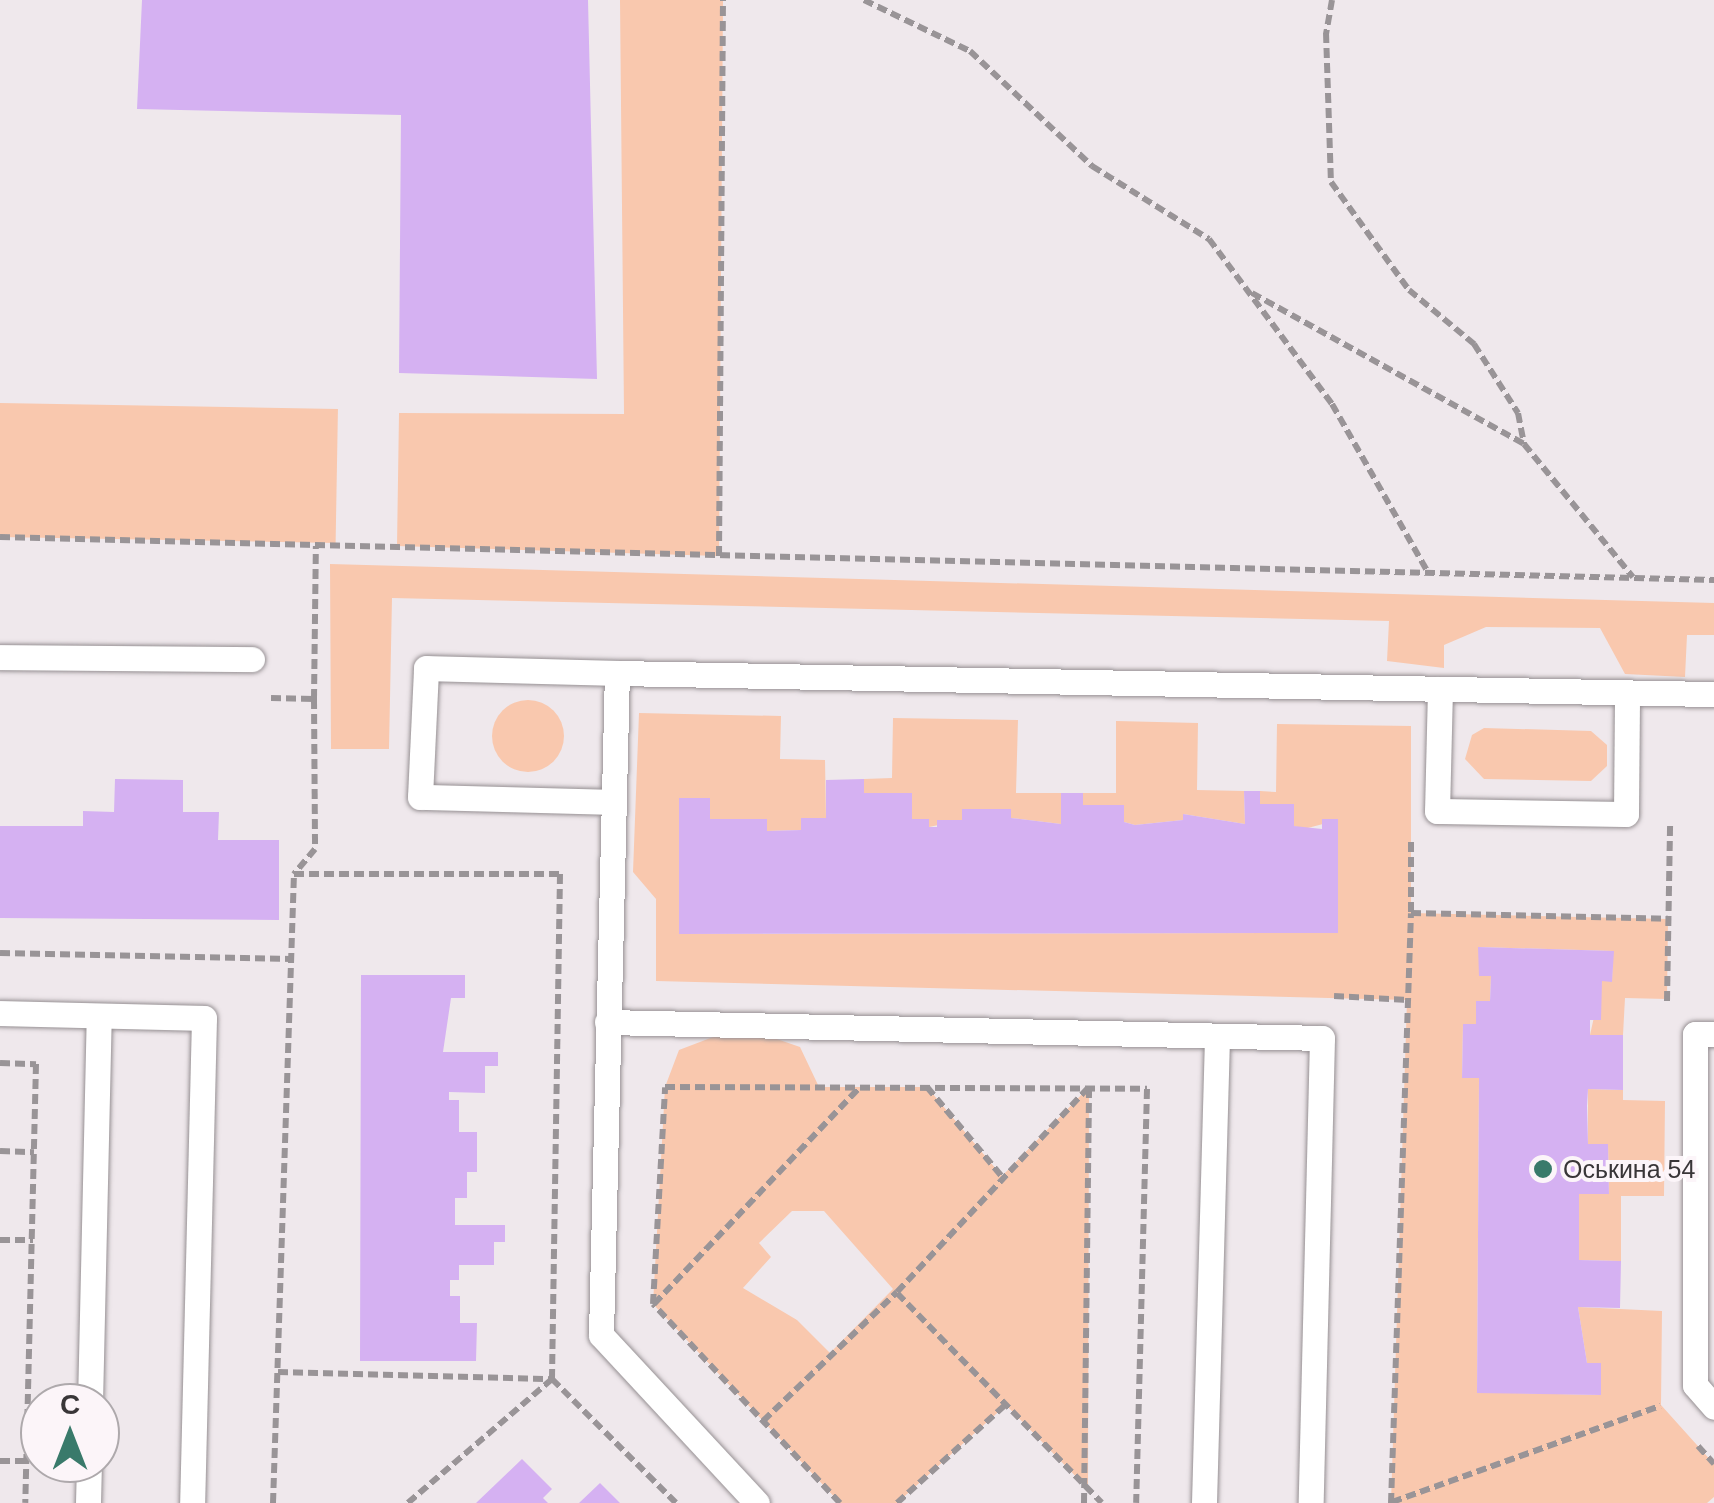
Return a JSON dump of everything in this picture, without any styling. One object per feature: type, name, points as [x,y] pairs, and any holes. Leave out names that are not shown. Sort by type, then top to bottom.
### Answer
[{"type":"lane","points":[[0,656],[252,659]]},
{"type":"lane","points":[[613,802],[420,797],[426,668],[1714,694]]},
{"type":"lane","points":[[617,674],[601,1335],[757,1503]]},
{"type":"lane","points":[[1440,689],[1437,811],[1626,814],[1628,692]]},
{"type":"lane","points":[[0,1013],[204,1018],[192,1503]]},
{"type":"lane","points":[[90,1383],[99,1016]]},
{"type":"lane","points":[[607,1022],[1322,1038],[1311,1503]]},
{"type":"lane","points":[[1714,1034],[1695,1034],[1695,1385],[1714,1408]]},
{"type":"lane","points":[[1204,1503],[1217,1036]]},
{"type":"path","points":[[718,556],[723,0]]},
{"type":"path","points":[[864,0],[970,51],[1092,166],[1209,239],[1332,404],[1428,573]]},
{"type":"path","points":[[1332,0],[1326,33],[1331,182],[1409,290],[1474,344],[1518,413],[1524,444]]},
{"type":"path","points":[[1248,290],[1524,444],[1634,578]]},
{"type":"path","points":[[0,536],[1714,580]]},
{"type":"path","points":[[274,1503],[294,874],[315,849],[316,546]]},
{"type":"path","points":[[255,698],[314,698]]},
{"type":"path","points":[[1667,999],[1670,808]]},
{"type":"path","points":[[1411,838],[1391,1502],[1661,1405]]},
{"type":"path","points":[[294,874],[560,874],[552,1379],[408,1503]]},
{"type":"path","points":[[1411,913],[1668,919]]},
{"type":"path","points":[[0,953],[292,959]]},
{"type":"path","points":[[1325,996],[1408,1000]]},
{"type":"path","points":[[0,1063],[36,1064],[28,1383]]},
{"type":"path","points":[[840,1503],[654,1304],[665,1087],[1147,1089],[1136,1503]]},
{"type":"path","points":[[654,1304],[860,1087]]},
{"type":"path","points":[[927,1087],[1003,1178]]},
{"type":"path","points":[[763,1421],[897,1292],[1088,1087]]},
{"type":"path","points":[[1084,1503],[1088,1488],[1088,1087]]},
{"type":"path","points":[[0,1151],[34,1152]]},
{"type":"path","points":[[0,1240],[33,1240]]},
{"type":"path","points":[[897,1292],[1102,1503]]},
{"type":"path","points":[[278,1372],[552,1379],[676,1503]]},
{"type":"path","points":[[897,1503],[1006,1404]]},
{"type":"shaded area","points":[[620,0],[723,0],[719,556],[397,546],[399,413],[624,414]]},
{"type":"shaded area","points":[[0,403],[338,409],[336,543],[0,537]]},
{"type":"shaded area","points":[[330,564],[1714,603],[1714,635],[1687,635],[1685,677],[1625,674],[1600,628],[1486,627],[1444,645],[1444,668],[1387,661],[1389,621],[392,598],[389,749],[331,749]]},
{"type":"shaded area","points":[[528,700],[542,702],[554,710],[562,722],[562,750],[554,762],[542,770],[528,772],[514,770],[502,762],[494,750],[492,736],[494,722],[502,710],[514,702]]},
{"type":"shaded area","points":[[639,713],[781,716],[780,759],[825,760],[826,818],[802,818],[801,830],[767,831],[767,819],[710,819],[679,798],[680,934],[1338,933],[1338,820],[1304,829],[1294,826],[1294,804],[1260,804],[1260,791],[1276,792],[1277,724],[1411,726],[1411,913],[1668,919],[1667,999],[1625,998],[1623,1035],[1590,1035],[1602,981],[1612,981],[1613,951],[1479,947],[1479,976],[1491,976],[1490,1001],[1476,1024],[1463,1025],[1462,1077],[1479,1078],[1477,1392],[1600,1395],[1601,1363],[1587,1363],[1578,1307],[1662,1311],[1661,1405],[1714,1464],[1714,1497],[1707,1503],[1391,1503],[1407,1000],[656,981],[656,899],[633,872]]},
{"type":"shaded area","points":[[893,718],[1018,720],[1016,793],[1061,793],[1061,824],[1011,818],[1010,809],[963,809],[962,820],[929,827],[929,819],[912,819],[912,793],[864,793],[864,779],[892,778]]},
{"type":"shaded area","points":[[1116,721],[1198,723],[1197,790],[1244,791],[1245,824],[1183,814],[1183,820],[1135,825],[1124,822],[1123,805],[1083,805],[1083,793],[1116,793]]},
{"type":"shaded area","points":[[1484,728],[1591,731],[1607,745],[1607,766],[1591,781],[1484,779],[1465,759],[1472,735]]},
{"type":"shaded area","points":[[713,1037],[771,1037],[800,1047],[819,1087],[927,1087],[1002,1176],[1089,1087],[1088,1489],[1006,1405],[897,1503],[840,1503],[653,1304],[665,1087],[679,1050]],"holes":[[[792,1211],[824,1211],[893,1289],[830,1353],[797,1320],[743,1288],[771,1257],[759,1243]]]},
{"type":"shaded area","points":[[1588,1089],[1623,1090],[1623,1100],[1665,1101],[1664,1196],[1621,1196],[1621,1261],[1579,1260],[1579,1194],[1609,1193],[1608,1145],[1588,1144]]},
{"type":"building","points":[[142,0],[588,0],[597,379],[399,373],[401,115],[137,109]]},
{"type":"building","points":[[115,779],[183,780],[183,812],[219,812],[218,840],[279,840],[279,920],[0,918],[0,826],[83,826],[83,811],[114,812]]},
{"type":"building","points":[[864,779],[864,793],[912,793],[912,819],[929,819],[929,827],[937,827],[937,820],[962,820],[962,809],[1011,809],[1011,818],[1061,824],[1061,793],[1083,793],[1083,805],[1124,805],[1124,822],[1135,825],[1183,820],[1183,814],[1245,824],[1244,791],[1260,791],[1260,804],[1294,804],[1294,826],[1322,829],[1322,819],[1338,819],[1338,933],[679,934],[679,798],[710,798],[710,819],[767,819],[767,831],[801,830],[801,818],[826,818],[826,780]]},
{"type":"building","name":"Оськина 54","points":[[1478,947],[1614,951],[1612,982],[1602,981],[1601,1020],[1590,1020],[1590,1035],[1623,1035],[1623,1090],[1588,1089],[1587,1106],[1588,1144],[1608,1144],[1609,1194],[1579,1194],[1579,1260],[1621,1261],[1620,1308],[1578,1307],[1587,1363],[1601,1363],[1601,1395],[1477,1393],[1479,1078],[1462,1078],[1463,1024],[1476,1024],[1476,1001],[1490,1001],[1491,976],[1479,976]]},
{"type":"building","points":[[361,975],[465,975],[465,998],[451,998],[443,1052],[498,1052],[498,1066],[485,1066],[485,1093],[449,1092],[449,1100],[459,1100],[459,1132],[477,1132],[477,1172],[467,1172],[467,1198],[455,1198],[455,1225],[505,1225],[505,1242],[494,1242],[494,1265],[459,1265],[459,1280],[450,1280],[450,1296],[460,1296],[460,1323],[477,1323],[476,1361],[360,1361]]},
{"type":"building","points":[[522,1459],[552,1489],[543,1498],[548,1503],[476,1503]]},
{"type":"building","points":[[600,1483],[620,1503],[579,1503]]},
{"type":"place","name":"Оськина 54","points":[[1543,1169]]}]
